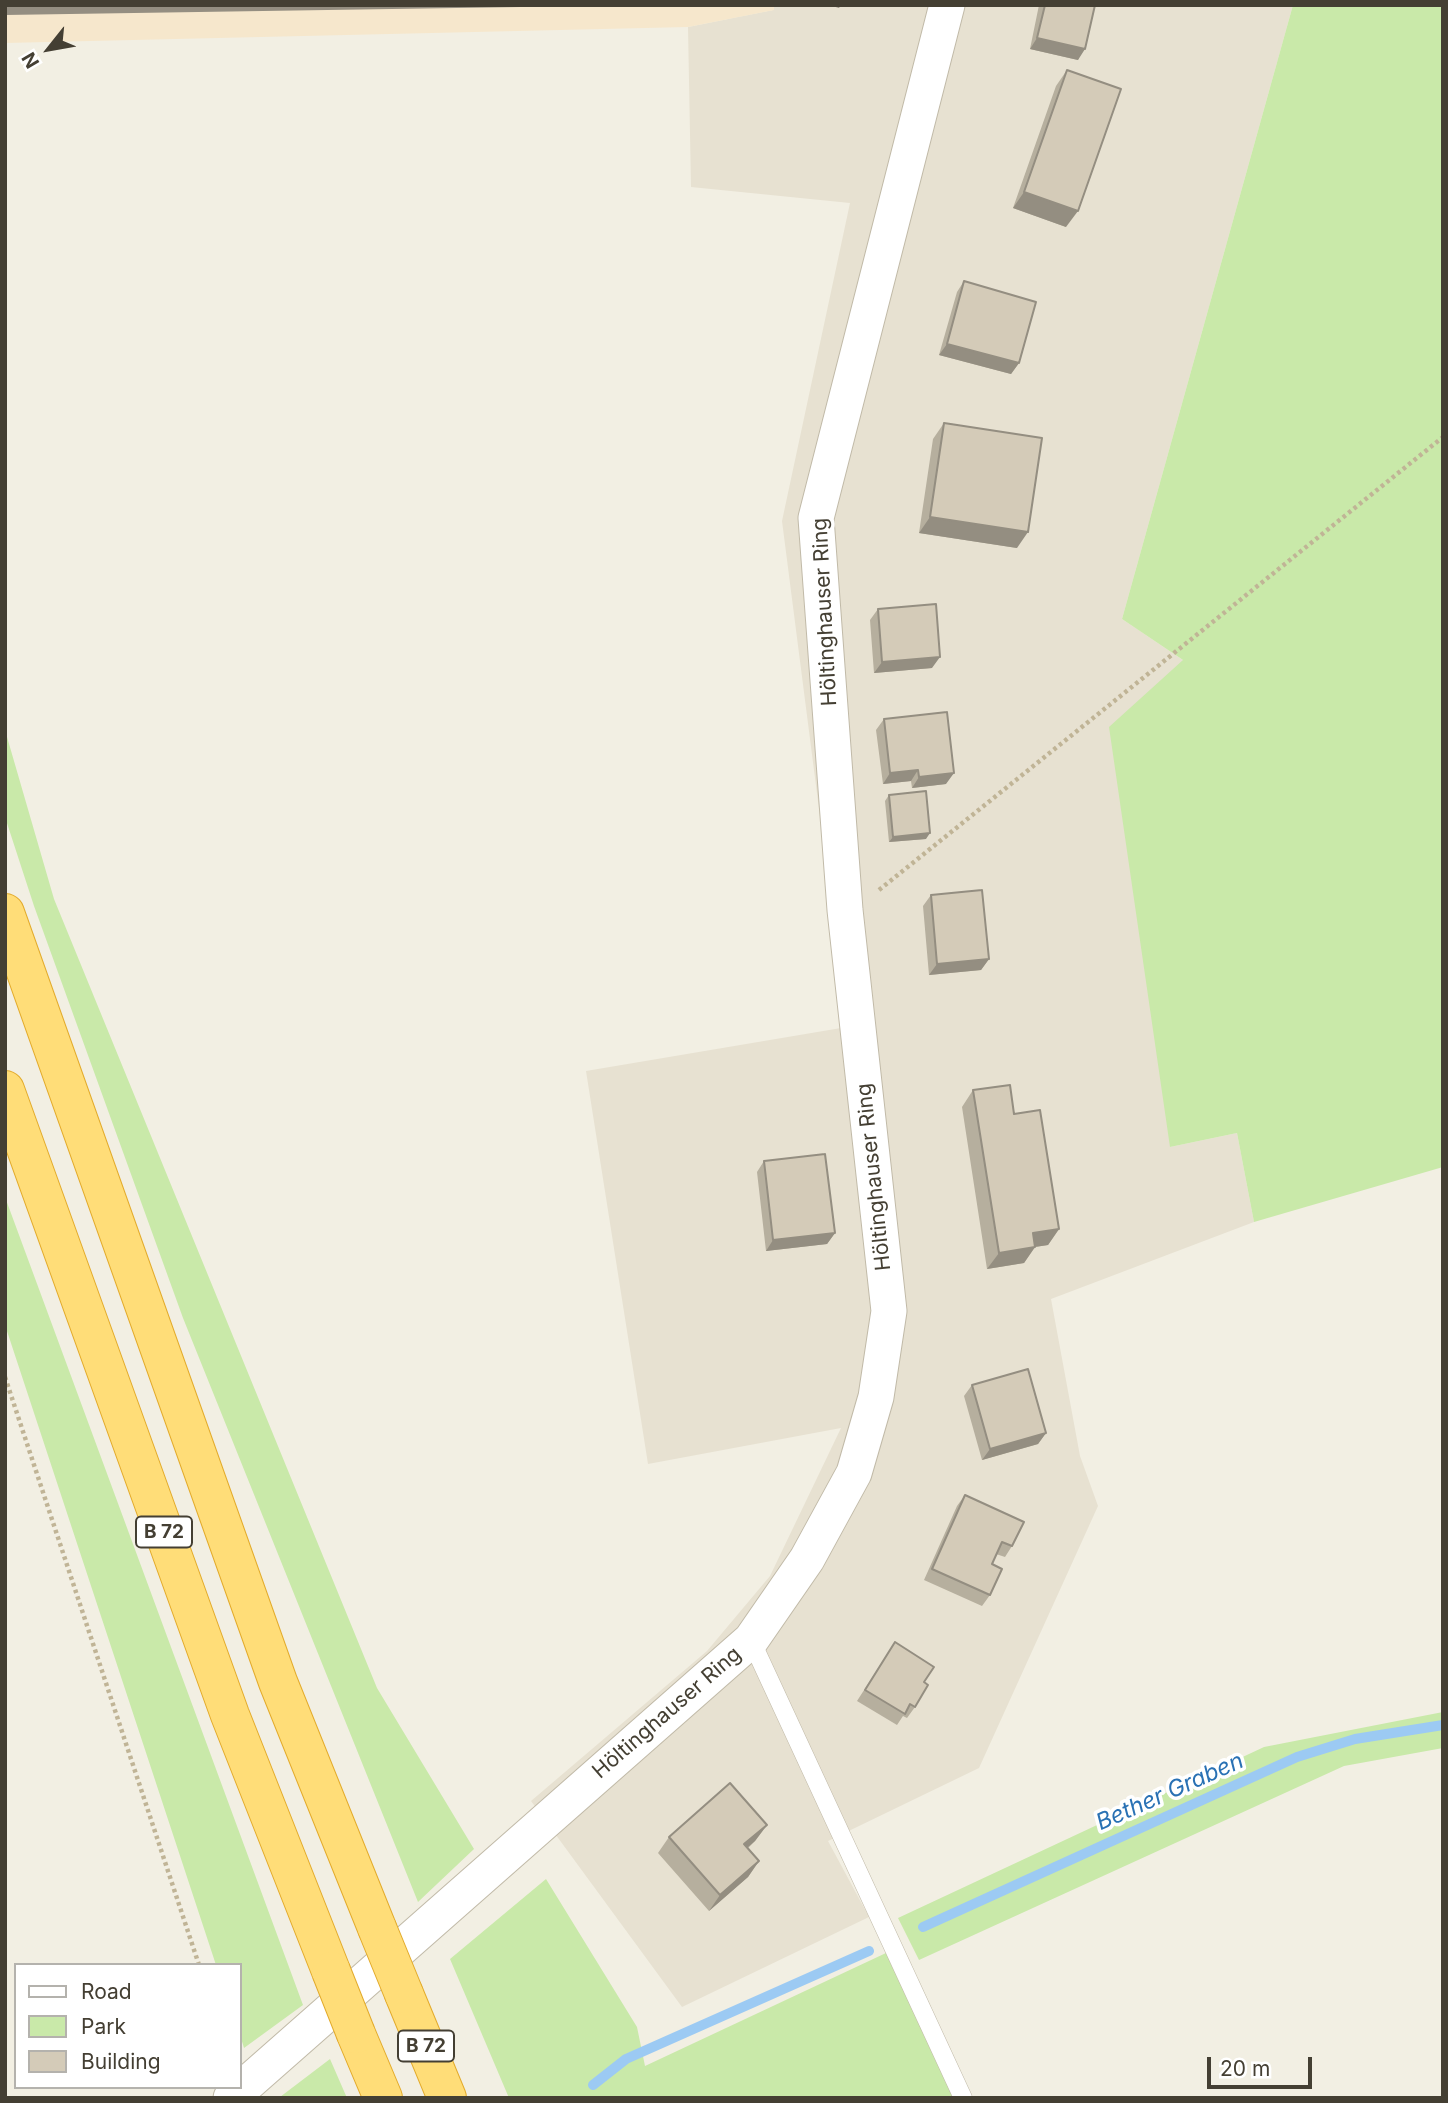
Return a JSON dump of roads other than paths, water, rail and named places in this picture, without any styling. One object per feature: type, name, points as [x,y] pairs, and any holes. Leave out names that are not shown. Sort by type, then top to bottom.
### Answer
[{"type":"highway","name":"B 72","points":[[5,913],[278,1682],[447,2098]]},
{"type":"highway","name":"B 72","points":[[5,1090],[226,1702],[383,2098]]},
{"type":"street","name":"Höltinghauser Ring","points":[[242,2088],[751,1640],[807,1559],[854,1473],[876,1397],[889,1311],[845,910],[816,518],[947,5]]},
{"type":"lane","points":[[751,1640],[963,2098]]},
{"type":"waterway","name":"Bether Graben","points":[[923,1927],[1297,1757],[1355,1739],[1443,1725]]},
{"type":"waterway","points":[[593,2085],[626,2059],[869,1951]]}]
